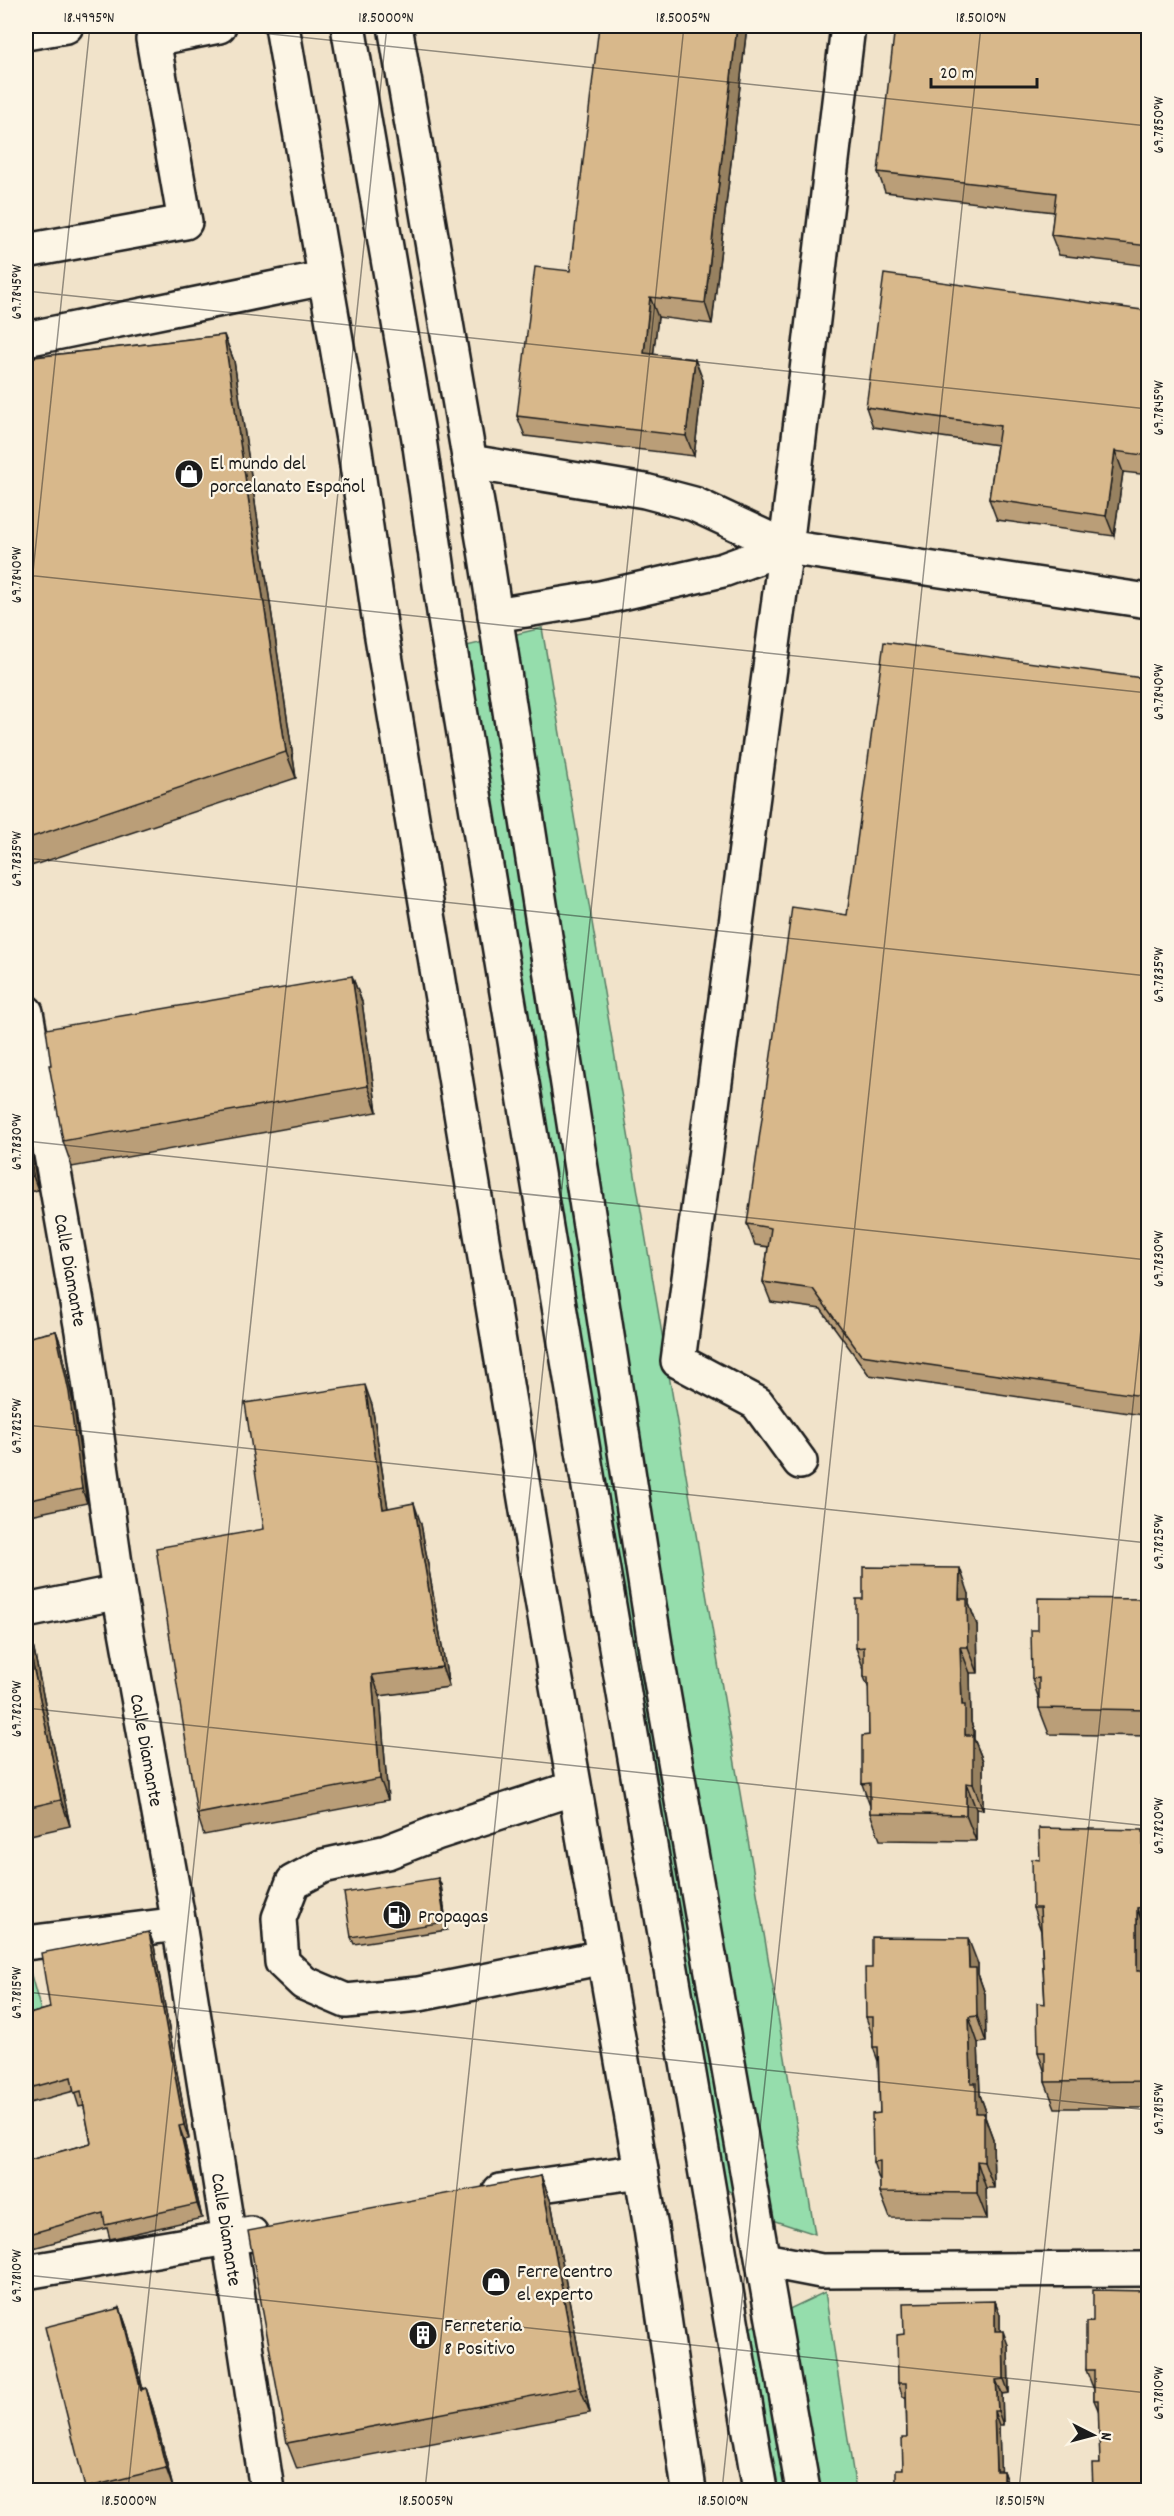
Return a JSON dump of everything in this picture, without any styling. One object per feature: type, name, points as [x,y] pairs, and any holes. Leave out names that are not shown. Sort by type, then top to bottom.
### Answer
[{"type":"street","points":[[26,33],[66,26]]},
{"type":"street","points":[[26,251],[185,222],[152,32],[219,26]]},
{"type":"street","points":[[282,26],[355,451],[381,631],[574,1788],[640,2171],[689,2490]]},
{"type":"street","points":[[348,26],[419,439],[445,619],[600,1553],[760,2490]]},
{"type":"street","points":[[395,26],[495,615],[658,1664],[803,2490]]},
{"type":"street","points":[[800,1462],[758,1403],[678,1361],[786,547],[848,26]]},
{"type":"street","points":[[26,339],[324,278]]},
{"type":"street","points":[[470,462],[645,491],[684,502],[786,547],[1149,602]]},
{"type":"street","points":[[495,615],[600,598],[723,570],[786,547]]},
{"type":"street","name":"Calle Diamante","points":[[26,1012],[82,1331],[118,1592],[179,1924],[230,2238],[267,2490]]},
{"type":"street","points":[[26,1611],[118,1592]]},
{"type":"street","points":[[574,1788],[436,1833],[387,1852],[323,1866],[293,1882],[279,1918],[282,1962],[304,1983],[346,2001],[419,1994],[604,1957]]},
{"type":"street","points":[[26,1943],[179,1924]]},
{"type":"street","points":[[470,2196],[640,2171]]},
{"type":"street","points":[[26,2272],[275,2230]]},
{"type":"street","points":[[764,2260],[821,2271],[1149,2269]]},
{"type":"green space","points":[[542,628],[815,2234],[769,2219],[722,2186],[454,649]]},
{"type":"green space","points":[[26,1962],[45,2025],[26,2031]]},
{"type":"green space","points":[[825,2292],[856,2490],[762,2490],[737,2334]]},
{"type":"building","points":[[599,26],[737,26],[705,303],[650,297],[644,353],[695,359],[686,436],[517,416],[535,267],[570,271]]},
{"type":"building","points":[[895,26],[1149,26],[1149,246],[1051,235],[1056,193],[878,172]]},
{"type":"building","points":[[884,274],[1149,311],[1149,456],[1115,451],[1106,516],[989,499],[1000,426],[866,407]]},
{"type":"building","points":[[224,335],[286,752],[26,839],[26,358]]},
{"type":"building","points":[[884,642],[1149,679],[1149,1397],[861,1355],[813,1289],[763,1282],[771,1228],[747,1224],[792,907],[847,915]]},
{"type":"building","points":[[352,976],[368,1086],[63,1141],[49,1065],[51,1065],[46,1029]]},
{"type":"building","points":[[26,1133],[33,1176],[26,1178]]},
{"type":"building","points":[[56,1331],[69,1392],[82,1489],[26,1501],[26,1338]]},
{"type":"building","points":[[365,1385],[383,1509],[414,1503],[442,1667],[372,1675],[380,1779],[197,1814],[156,1548],[264,1529],[245,1403]]},
{"type":"building","points":[[863,1567],[960,1568],[959,1599],[967,1599],[968,1647],[960,1647],[962,1705],[965,1705],[965,1735],[973,1735],[973,1784],[966,1783],[966,1815],[870,1813],[870,1783],[862,1784],[862,1736],[869,1735],[868,1677],[864,1677],[864,1647],[856,1648],[856,1599],[863,1599]]},
{"type":"building","points":[[1038,1598],[1149,1599],[1149,1710],[1039,1708],[1039,1678],[1032,1679],[1031,1630],[1038,1630]]},
{"type":"building","points":[[26,1632],[61,1800],[26,1808]]},
{"type":"building","points":[[1146,1764],[1149,1764],[1149,1842],[1147,1842]]},
{"type":"building","points":[[1039,1828],[1143,1830],[1144,1907],[1137,1908],[1137,1971],[1149,1971],[1149,2081],[1045,2082],[1045,2052],[1038,2052],[1037,2003],[1045,2004],[1040,1908],[1033,1908],[1032,1859],[1040,1860]]},
{"type":"building","name":"Propagas","points":[[438,1878],[445,1922],[351,1937],[344,1893]]},
{"type":"building","points":[[149,1932],[184,2125],[179,2126],[197,2204],[105,2225],[103,2213],[26,2235],[26,2161],[91,2143],[81,2091],[74,2093],[71,2077],[26,2089],[26,2015],[50,2008],[41,1953]]},
{"type":"building","points":[[872,1937],[968,1938],[969,1968],[976,1968],[977,2016],[969,2017],[971,2083],[976,2083],[976,2113],[984,2113],[984,2162],[977,2161],[977,2193],[880,2192],[880,2161],[873,2162],[872,2114],[880,2113],[878,2047],[873,2047],[873,2017],[866,2017],[865,1968],[872,1968]]},
{"type":"building","name":"Ferreteria 8 Positivo","points":[[541,2176],[580,2387],[287,2443],[248,2231]]},
{"type":"building","points":[[1093,2290],[1149,2291],[1149,2490],[1093,2490],[1092,2464],[1100,2464],[1098,2400],[1094,2400],[1094,2370],[1086,2370],[1086,2322],[1093,2321]]},
{"type":"building","points":[[995,2301],[995,2331],[1003,2331],[1004,2379],[996,2380],[998,2411],[994,2411],[996,2471],[1003,2471],[1003,2490],[896,2490],[896,2469],[903,2469],[902,2438],[907,2438],[906,2383],[898,2383],[897,2335],[904,2334],[903,2303]]},
{"type":"building","points":[[120,2308],[141,2390],[146,2388],[166,2468],[85,2488],[45,2327]]},
{"type":"place","name":"El mundo del porcelanato Español","points":[[189,474]]},
{"type":"place","name":"Propagas","points":[[397,1915]]},
{"type":"place","name":"Ferre centro el experto","points":[[496,2282]]},
{"type":"place","name":"Ferreteria 8 Positivo","points":[[423,2335]]}]
